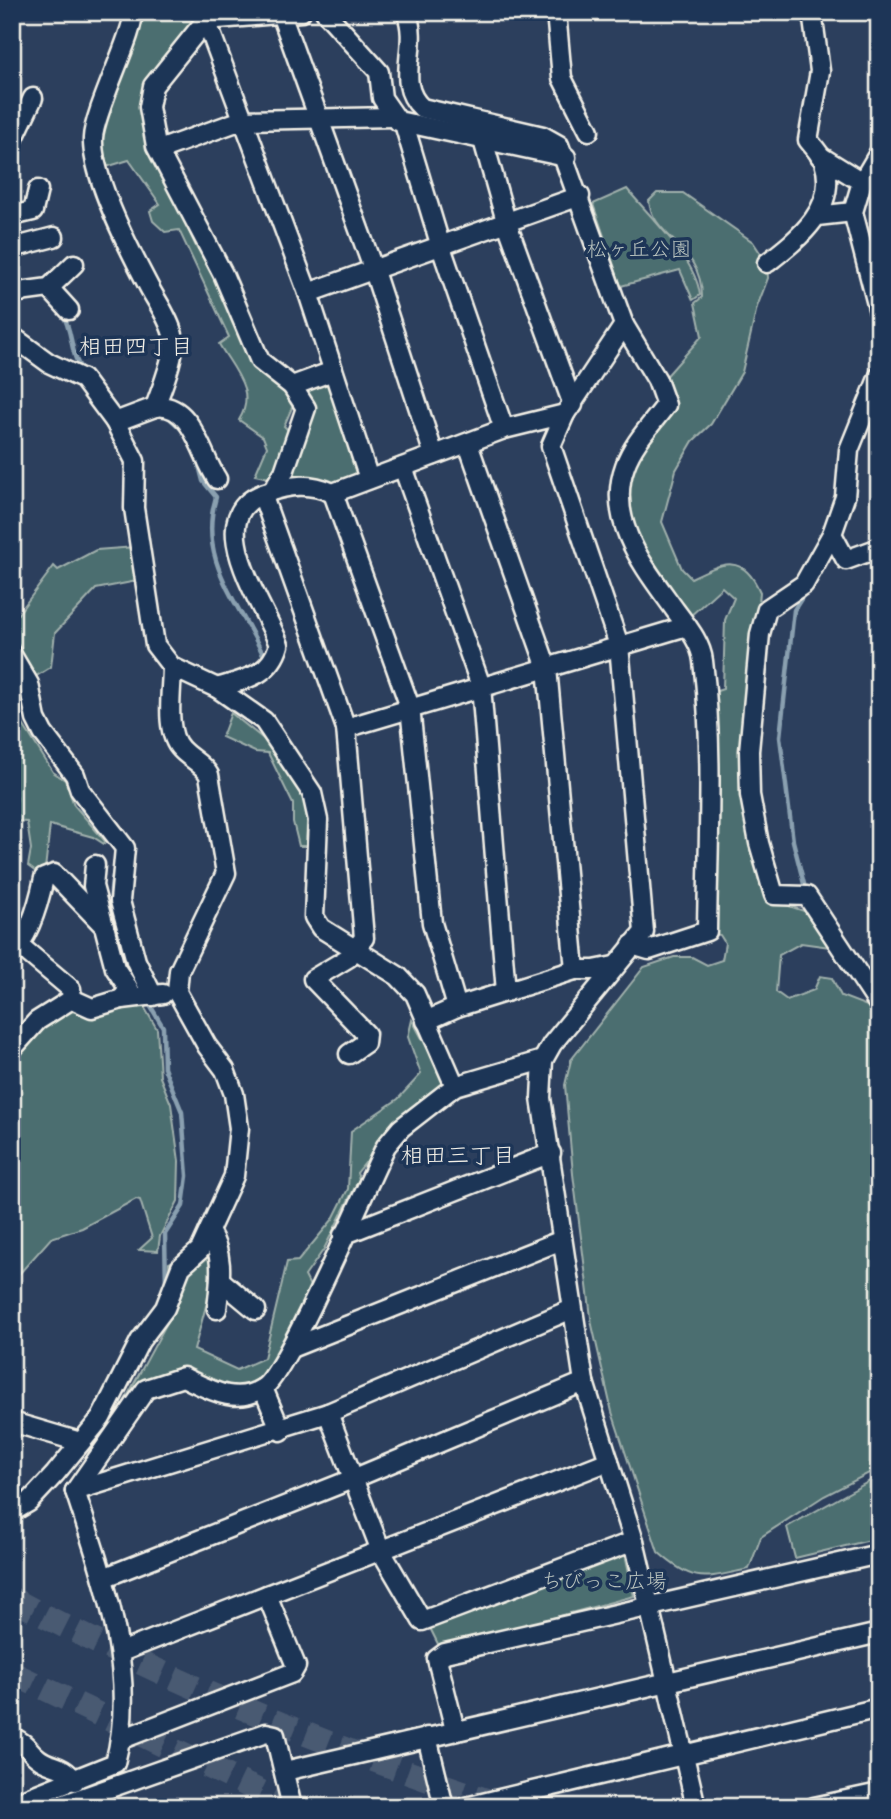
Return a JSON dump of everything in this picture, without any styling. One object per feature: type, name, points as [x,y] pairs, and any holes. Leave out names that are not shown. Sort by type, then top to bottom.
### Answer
[{"type":"street","points":[[132,12],[133,28],[111,74],[93,139],[110,202],[133,258],[174,337],[166,376],[155,407]]},
{"type":"street","points":[[267,493],[284,472],[306,408],[292,386],[260,361],[223,274],[159,150],[149,107],[153,86],[206,20],[300,12]]},
{"type":"street","points":[[325,12],[379,72],[380,92],[399,121],[504,429]]},
{"type":"street","points":[[406,12],[412,29],[413,43],[407,82],[414,101],[422,108],[543,136],[559,145],[566,157],[624,325],[657,380],[666,405],[634,447],[624,468],[621,491],[623,518],[628,537],[638,557],[687,626],[703,659],[709,791],[707,931],[649,950],[632,945]]},
{"type":"street","points":[[556,12],[562,78],[589,131]]},
{"type":"street","points":[[766,263],[793,243],[817,216],[826,193],[824,162],[808,140],[820,71],[812,12]]},
{"type":"street","points":[[281,14],[374,271],[434,455]]},
{"type":"street","points":[[206,20],[309,293],[369,479]]},
{"type":"street","points":[[12,142],[33,98]]},
{"type":"street","points":[[159,150],[242,120],[399,121],[566,157]]},
{"type":"street","points":[[483,140],[506,221],[569,410]]},
{"type":"street","points":[[879,153],[862,182],[853,212],[879,312]]},
{"type":"street","points":[[820,156],[862,182]]},
{"type":"street","points":[[12,216],[33,211],[38,190]]},
{"type":"street","points":[[309,293],[580,196]]},
{"type":"street","points":[[817,216],[853,212]]},
{"type":"street","points":[[12,248],[54,237]]},
{"type":"street","points":[[12,293],[49,288],[74,264]]},
{"type":"street","points":[[49,288],[69,310]]},
{"type":"street","points":[[551,446],[569,410],[624,325]]},
{"type":"street","points":[[12,336],[49,363],[83,379],[115,422],[135,461],[134,508],[155,645],[172,667],[217,688],[264,721],[276,735],[312,793],[318,820],[314,917],[321,928],[398,976],[415,994],[455,1086]]},
{"type":"street","points":[[292,386],[333,371]]},
{"type":"street","points":[[879,376],[849,450],[845,497],[832,534],[804,584],[767,610],[760,634],[752,709],[750,795],[759,843],[774,895],[807,895],[879,1005]]},
{"type":"street","points":[[115,422],[164,405],[176,409],[196,433],[207,464],[217,479]]},
{"type":"street","points":[[217,688],[265,669],[274,661],[279,645],[240,563],[235,539],[237,519],[242,506],[267,493],[295,484],[314,485],[333,493],[504,429],[569,410]]},
{"type":"street","points":[[536,420],[551,446],[619,645],[643,932],[552,1044],[543,1060],[541,1098],[584,1382],[634,1541],[696,1807]]},
{"type":"street","points":[[468,444],[547,668],[575,970]]},
{"type":"street","points":[[403,467],[481,686],[506,992]]},
{"type":"street","points":[[267,493],[346,728],[364,938],[348,958],[313,979],[366,1034],[365,1043],[349,1054]]},
{"type":"street","points":[[333,493],[410,707],[432,923],[457,1007]]},
{"type":"street","points":[[832,534],[846,560],[879,548]]},
{"type":"street","points":[[346,728],[687,626]]},
{"type":"street","points":[[12,655],[29,684],[36,719],[43,733],[75,775],[85,797],[125,848],[120,901],[136,961],[153,996]]},
{"type":"street","points":[[12,1512],[29,1502],[101,1418],[140,1341],[165,1308],[181,1267],[200,1250],[233,1176],[238,1147],[236,1109],[225,1070],[177,992],[179,971],[226,873],[209,775],[205,767],[180,748],[172,735],[172,667]]},
{"type":"street","points":[[95,865],[93,886],[115,968],[129,989],[122,999]]},
{"type":"street","points":[[72,999],[71,989],[16,949],[40,897],[44,878],[54,874],[104,926]]},
{"type":"street","points":[[426,1021],[457,1007],[575,970],[614,966]]},
{"type":"street","points":[[72,999],[92,1008],[122,999],[177,992]]},
{"type":"street","points":[[14,1043],[37,1021],[72,999]]},
{"type":"street","points":[[75,1491],[145,1389],[183,1377],[230,1398],[263,1388],[291,1348],[386,1146],[401,1128],[455,1086],[543,1060]]},
{"type":"street","points":[[343,1235],[551,1153]]},
{"type":"street","points":[[209,1231],[219,1247],[217,1309]]},
{"type":"street","points":[[291,1348],[562,1240]]},
{"type":"street","points":[[220,1280],[256,1310]]},
{"type":"street","points":[[75,1491],[281,1431],[572,1309]]},
{"type":"street","points":[[103,1578],[355,1478],[584,1382]]},
{"type":"street","points":[[263,1388],[281,1431]]},
{"type":"street","points":[[328,1413],[382,1551],[422,1621],[634,1541]]},
{"type":"street","points":[[12,1422],[80,1442]]},
{"type":"street","points":[[121,1652],[608,1461]]},
{"type":"street","points":[[12,1804],[115,1763],[122,1739],[121,1652],[103,1578],[75,1491]]},
{"type":"street","points":[[455,1730],[437,1659],[444,1653],[879,1554]]},
{"type":"street","points":[[122,1739],[292,1673],[296,1666],[267,1595]]},
{"type":"street","points":[[285,1771],[879,1633]]},
{"type":"street","points":[[466,1807],[879,1707]]},
{"type":"street","points":[[56,1807],[266,1733],[275,1735],[285,1771],[287,1805]]},
{"type":"street","points":[[12,1737],[29,1745],[38,1758],[65,1768],[75,1781]]},
{"type":"street","points":[[427,1737],[444,1807]]},
{"type":"street","points":[[814,1807],[879,1793]]},
{"type":"green space","points":[[140,12],[253,12],[206,20],[149,107],[189,216],[185,222],[197,249],[205,248],[264,376],[287,388],[294,403],[284,426],[292,434],[274,479],[255,475],[267,447],[263,437],[239,420],[244,410],[245,391],[237,372],[219,344],[229,337],[179,230],[165,232],[153,221],[150,211],[160,204],[129,160],[106,167],[100,137]]},
{"type":"green space","name":"松ヶ丘公園","points":[[627,189],[671,239],[690,267],[700,295],[693,300],[680,270],[621,286],[593,204]]},
{"type":"green space","points":[[657,193],[683,193],[753,242],[767,263],[768,278],[757,307],[742,372],[711,424],[693,441],[676,470],[662,522],[682,569],[691,578],[712,568],[731,564],[746,571],[760,592],[742,793],[768,899],[813,914],[837,948],[801,943],[779,955],[776,992],[787,1000],[814,990],[820,976],[832,978],[841,996],[870,1007],[879,1015],[879,1468],[824,1496],[761,1537],[749,1569],[710,1576],[682,1570],[658,1552],[612,1412],[592,1325],[565,1085],[571,1060],[644,967],[674,957],[692,957],[707,965],[722,960],[725,943],[720,935],[712,933],[714,692],[723,689],[725,620],[734,598],[722,587],[688,618],[630,532],[627,469],[671,401],[663,380],[702,336],[695,303],[702,297],[700,280],[686,254],[652,213],[649,201]]},
{"type":"green space","points":[[329,377],[362,480],[337,490],[282,484],[310,408],[298,388]]},
{"type":"green space","points":[[135,547],[137,581],[96,589],[55,633],[51,667],[33,678],[12,630],[12,622],[54,566],[58,570],[96,550]]},
{"type":"green space","points":[[12,685],[18,695],[22,723],[53,772],[65,780],[74,805],[105,841],[104,844],[93,837],[50,825],[44,878],[28,866],[31,849],[27,822],[12,821],[17,798],[12,786]]},
{"type":"green space","points":[[231,713],[271,745],[308,800],[306,846],[299,846],[293,822],[293,804],[268,753],[255,752],[222,737]]},
{"type":"green space","points":[[143,1005],[157,1029],[160,1077],[171,1104],[179,1161],[178,1201],[160,1236],[158,1251],[139,1250],[152,1238],[140,1200],[136,1199],[82,1228],[51,1238],[12,1282],[12,1052],[43,1019],[71,1006]]},
{"type":"green space","points":[[412,1020],[448,1086],[369,1168],[365,1163],[357,1173],[359,1179],[324,1249],[305,1276],[310,1286],[275,1366],[261,1386],[230,1390],[184,1371],[111,1426],[168,1321],[171,1309],[169,1263],[190,1252],[212,1247],[216,1269],[194,1350],[237,1370],[264,1358],[287,1262],[298,1261],[333,1219],[348,1189],[351,1131],[398,1099],[421,1074],[408,1037]]},
{"type":"green space","points":[[879,1476],[879,1538],[795,1558],[787,1527]]},
{"type":"green space","name":"ちびっこ広場","points":[[624,1549],[634,1596],[440,1648],[428,1624]]},
{"type":"waterway","points":[[62,313],[76,359],[84,372]]},
{"type":"waterway","points":[[165,414],[187,434]]},
{"type":"waterway","points":[[197,458],[203,481],[216,497],[211,520],[217,563],[224,582],[266,661]]},
{"type":"waterway","points":[[804,884],[793,841],[780,737],[794,610],[806,591]]},
{"type":"waterway","points":[[24,699],[28,717]]},
{"type":"waterway","points":[[77,798],[83,811],[91,816]]},
{"type":"waterway","points":[[115,868],[111,899],[115,932],[126,964],[141,992]]},
{"type":"waterway","points":[[148,1002],[163,1027],[164,1068],[182,1112],[187,1176],[183,1206],[165,1234],[166,1288]]},
{"type":"waterway","points":[[82,1453],[91,1448],[99,1433]]},
{"type":"tunnel","points":[[12,1599],[193,1687],[317,1738],[507,1807]]},
{"type":"tunnel","points":[[12,1673],[293,1807]]},
{"type":"district","name":"相田四丁目","points":[[136,346]]},
{"type":"district","name":"相田三丁目","points":[[458,1155]]}]
